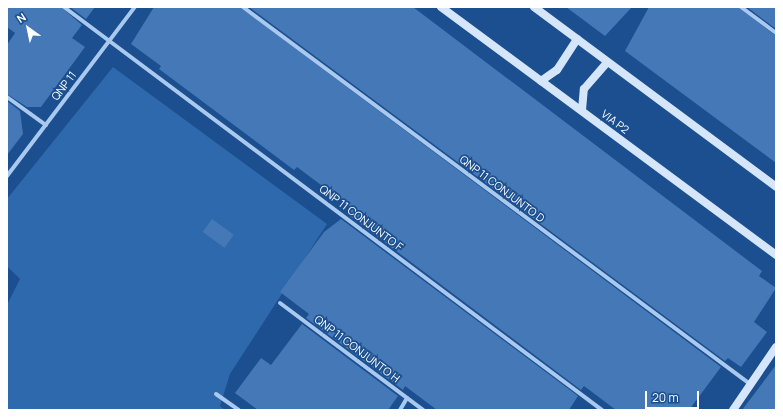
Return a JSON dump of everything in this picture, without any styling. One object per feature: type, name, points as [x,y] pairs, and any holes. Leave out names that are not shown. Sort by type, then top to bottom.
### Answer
[{"type":"main road","name":"VIA P2","points":[[441,7],[776,255]]},
{"type":"main road","points":[[534,7],[776,187]]},
{"type":"main road","points":[[542,81],[557,70],[577,39]]},
{"type":"main road","points":[[582,110],[584,88],[607,62]]},
{"type":"main road","points":[[733,410],[776,347]]},
{"type":"street","name":"QNP 11 CONJUNTO F","points":[[64,7],[602,410]]},
{"type":"street","name":"QNP 11","points":[[7,176],[135,7]]},
{"type":"street","name":"QNP 11 CONJUNTO D","points":[[243,7],[750,384]]},
{"type":"street","points":[[741,7],[776,33]]},
{"type":"street","points":[[7,97],[46,125]]},
{"type":"street","name":"QNP 11 CONJUNTO H","points":[[280,303],[423,410]]},
{"type":"street","points":[[216,394],[239,410]]},
{"type":"street","points":[[400,410],[407,398]]},
{"type":"shaded area","points":[[113,67],[327,224],[230,374],[220,406],[225,410],[7,410],[7,305],[20,279],[7,266],[7,199]]},
{"type":"building","points":[[7,7],[61,7],[82,25],[72,38],[85,47],[41,107],[27,107],[7,94],[7,45],[15,33],[7,27]]},
{"type":"building","points":[[70,7],[95,7],[86,19]]},
{"type":"building","points":[[154,7],[240,7],[721,367],[689,410],[616,410],[584,386],[581,390],[347,214],[353,209],[297,167],[294,170],[159,69],[161,66],[131,44]]},
{"type":"building","points":[[249,7],[413,7],[762,271],[759,276],[776,288],[754,322],[767,332],[741,367],[728,358],[725,361]]},
{"type":"building","points":[[566,7],[632,7],[605,36]]},
{"type":"building","points":[[649,7],[738,7],[776,36],[776,163],[625,51]]},
{"type":"building","points":[[747,7],[776,7],[776,29]]},
{"type":"building","points":[[7,101],[20,111],[23,134],[7,155]]},
{"type":"building","points":[[212,219],[234,235],[224,248],[203,232]]},
{"type":"building","points":[[341,219],[578,396],[569,410],[437,410],[405,386],[403,390],[306,318],[309,314],[280,292],[324,232]]},
{"type":"building","points":[[302,324],[398,396],[388,410],[258,410],[235,393],[261,358],[271,365]]},
{"type":"building","points":[[776,365],[776,410],[742,410]]}]
